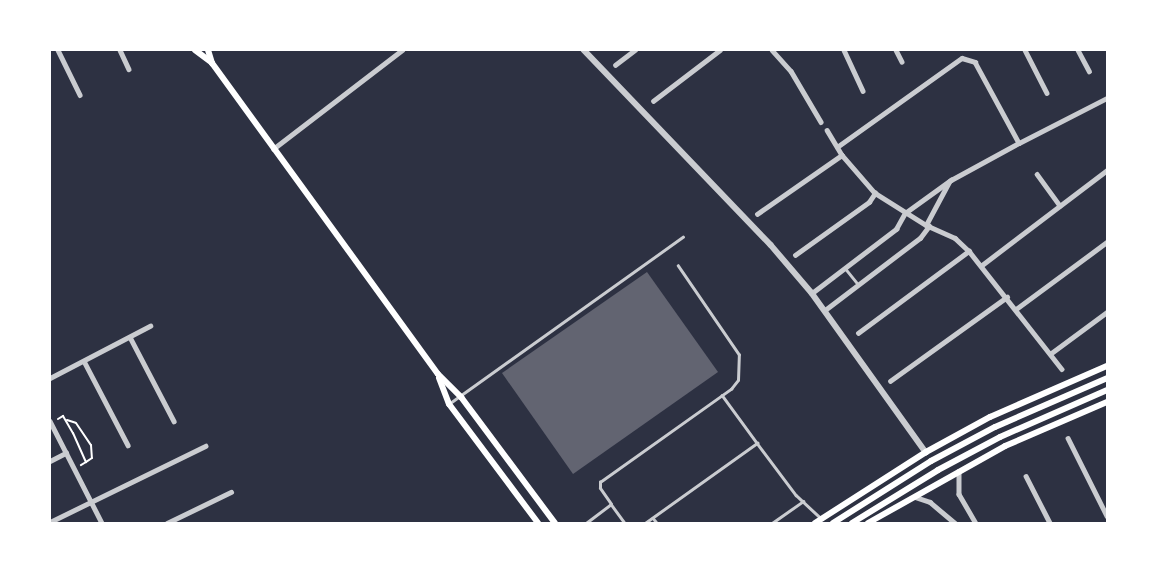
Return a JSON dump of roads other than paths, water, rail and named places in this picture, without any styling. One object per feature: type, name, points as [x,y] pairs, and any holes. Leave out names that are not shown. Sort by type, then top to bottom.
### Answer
[{"type":"main road","points":[[195,50],[212,63],[438,374],[461,397],[555,523]]},
{"type":"main road","points":[[208,50],[212,63]]},
{"type":"main road","points":[[815,523],[926,452],[999,413],[1107,366]]},
{"type":"main road","points":[[438,374],[449,404],[538,523]]},
{"type":"main road","points":[[833,523],[931,461],[995,427],[1107,378]]},
{"type":"main road","points":[[852,523],[938,470],[1000,437],[1107,390]]},
{"type":"main road","points":[[868,523],[959,471],[1058,422],[1107,402]]},
{"type":"street","points":[[58,50],[80,94]]},
{"type":"street","points":[[120,50],[129,69]]},
{"type":"street","points":[[273,149],[402,50]]},
{"type":"street","points":[[584,50],[771,245],[812,293],[926,452]]},
{"type":"street","points":[[615,65],[635,50]]},
{"type":"street","points":[[653,101],[720,50]]},
{"type":"street","points":[[772,50],[791,71],[821,122]]},
{"type":"street","points":[[844,50],[864,91]]},
{"type":"street","points":[[896,50],[902,62]]},
{"type":"street","points":[[1025,50],[1047,93]]},
{"type":"street","points":[[1078,50],[1089,71]]},
{"type":"street","points":[[837,148],[962,58],[975,62],[1019,143]]},
{"type":"street","points":[[812,293],[896,229],[905,213],[951,180],[1107,98]]},
{"type":"street","points":[[827,130],[842,155],[875,193],[928,226],[955,238],[969,251],[1062,369]]},
{"type":"street","points":[[756,214],[842,155]]},
{"type":"street","points":[[982,266],[1107,170]]},
{"type":"street","points":[[1036,174],[1060,206]]},
{"type":"street","points":[[825,310],[920,238],[951,180]]},
{"type":"street","points":[[795,255],[869,202],[875,193]]},
{"type":"street","points":[[1016,309],[1107,242]]},
{"type":"street","points":[[858,333],[969,251]]},
{"type":"street","points":[[890,381],[1007,297]]},
{"type":"street","points":[[1050,354],[1107,312]]},
{"type":"street","points":[[50,378],[150,326]]},
{"type":"street","points":[[130,337],[174,421]]},
{"type":"street","points":[[84,361],[128,445]]},
{"type":"street","points":[[50,422],[102,523]]},
{"type":"street","points":[[1068,438],[1107,516]]},
{"type":"street","points":[[50,522],[205,446]]},
{"type":"street","points":[[50,461],[66,452]]},
{"type":"street","points":[[959,471],[959,494],[976,523]]},
{"type":"street","points":[[1026,476],[1050,523]]},
{"type":"street","points":[[167,523],[232,492]]},
{"type":"street","points":[[914,496],[930,502],[955,523]]},
{"type":"lane","points":[[449,404],[683,237]]},
{"type":"lane","points":[[625,523],[600,488],[600,482],[722,395],[738,380],[739,355],[678,266]]},
{"type":"lane","points":[[845,268],[858,284]]},
{"type":"lane","points":[[722,395],[803,501],[821,518]]},
{"type":"lane","points":[[645,523],[757,443]]},
{"type":"lane","points":[[772,523],[803,501]]},
{"type":"lane","points":[[586,523],[611,504]]},
{"type":"lane","points":[[653,518],[657,523]]}]
